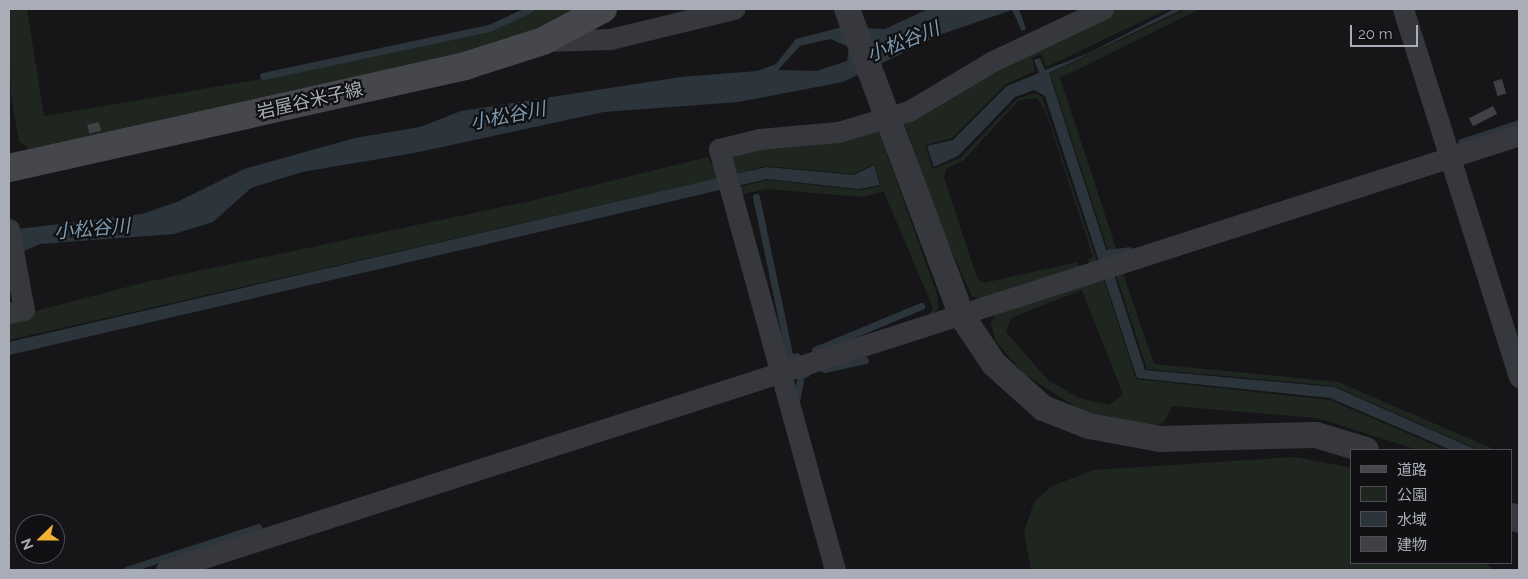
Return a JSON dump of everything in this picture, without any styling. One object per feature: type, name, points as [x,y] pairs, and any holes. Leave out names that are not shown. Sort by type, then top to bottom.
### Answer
[{"type":"main road","name":"岩屋谷米子線","points":[[9,168],[468,65],[543,41],[603,9]]},
{"type":"street","points":[[543,41],[610,39],[734,9]]},
{"type":"street","points":[[847,9],[962,316],[994,364],[1043,408],[1089,426],[1160,439],[1316,435],[1363,449]]},
{"type":"street","points":[[835,570],[778,373],[719,149],[759,139],[838,132],[1103,9]]},
{"type":"street","points":[[1402,9],[1451,158],[1519,377]]},
{"type":"street","points":[[166,570],[778,373],[962,316],[1519,135]]},
{"type":"street","points":[[9,228],[24,290],[24,310],[9,312]]},
{"type":"green space","points":[[9,9],[27,9],[44,116],[262,79],[488,31],[538,9],[573,9],[513,41],[29,149],[19,141],[11,96]]},
{"type":"green space","points":[[1117,9],[1168,9],[1046,67],[1041,54],[1032,58],[1035,71],[1006,84],[952,138],[925,145],[933,169],[960,158],[1017,99],[1035,93],[1042,97],[1098,264],[1090,266],[1088,260],[1093,257],[1045,110],[1037,98],[1018,101],[964,160],[946,169],[944,178],[977,278],[983,283],[1077,262],[1080,270],[979,299],[972,296],[939,223],[903,118],[996,64]]},
{"type":"green space","points":[[1186,9],[1200,9],[1060,78],[1119,257],[1111,260],[1050,73]]},
{"type":"green space","points":[[877,127],[937,294],[938,309],[927,319],[933,308],[884,192],[862,197],[767,189],[734,196],[732,189],[767,180],[860,190],[881,186],[874,164],[854,174],[765,166],[729,176],[732,152]]},
{"type":"green space","points":[[708,157],[720,178],[9,340],[9,318],[146,282],[526,202]]},
{"type":"green space","points":[[1122,270],[1154,364],[1338,382],[1494,449],[1477,449],[1334,386],[1147,369],[1115,272]]},
{"type":"green space","points":[[1103,277],[1136,379],[1330,400],[1444,449],[1415,449],[1317,418],[1172,406],[1164,422],[1156,426],[1082,411],[1024,374],[995,340],[991,323],[995,315]],"holes":[[[1082,290],[1123,394],[1109,405],[1079,398],[1048,380],[1006,332],[1011,318]]]},
{"type":"green space","points":[[1295,457],[1350,468],[1350,564],[1486,564],[1494,570],[1031,570],[1024,532],[1034,502],[1052,486],[1094,470]]},
{"type":"water","name":"小松谷川","points":[[928,9],[1019,9],[1026,29],[1022,31],[1012,10],[942,34],[843,82],[738,102],[604,112],[414,153],[302,172],[251,188],[213,222],[174,234],[40,244],[11,257],[18,229],[142,214],[177,202],[244,169],[355,138],[420,127],[461,111],[681,77],[757,71],[776,64],[796,39],[842,27],[885,29]],"holes":[[[830,39],[849,47],[847,61],[816,71],[778,70],[800,46]]]},
{"type":"water","points":[[1174,9],[1183,9],[1049,73],[1145,370],[1334,387],[1475,449],[1449,449],[1330,398],[1137,378],[1045,96],[1034,90],[1015,97],[958,156],[934,167],[927,146],[953,140],[1007,86],[1039,73],[1034,60],[1040,58],[1045,70],[1089,53]]},
{"type":"water","points":[[874,165],[880,185],[859,189],[767,179],[9,355],[9,342],[766,167],[854,175]]},
{"type":"building","points":[[1502,79],[1506,93],[1497,96],[1493,81]]},
{"type":"building","points":[[1493,106],[1497,114],[1473,126],[1469,118]]},
{"type":"building","points":[[99,122],[101,131],[89,133],[87,125]]},
{"type":"waterway","points":[[263,76],[489,28],[530,9]]},
{"type":"waterway","points":[[1461,142],[1519,123]]},
{"type":"waterway","points":[[756,197],[790,358],[797,356]]},
{"type":"waterway","points":[[1102,254],[1129,250]]},
{"type":"waterway","points":[[815,350],[921,306]]},
{"type":"waterway","points":[[824,369],[865,360]]},
{"type":"waterway","points":[[797,397],[801,375],[807,373]]},
{"type":"waterway","points":[[126,570],[258,527]]}]
